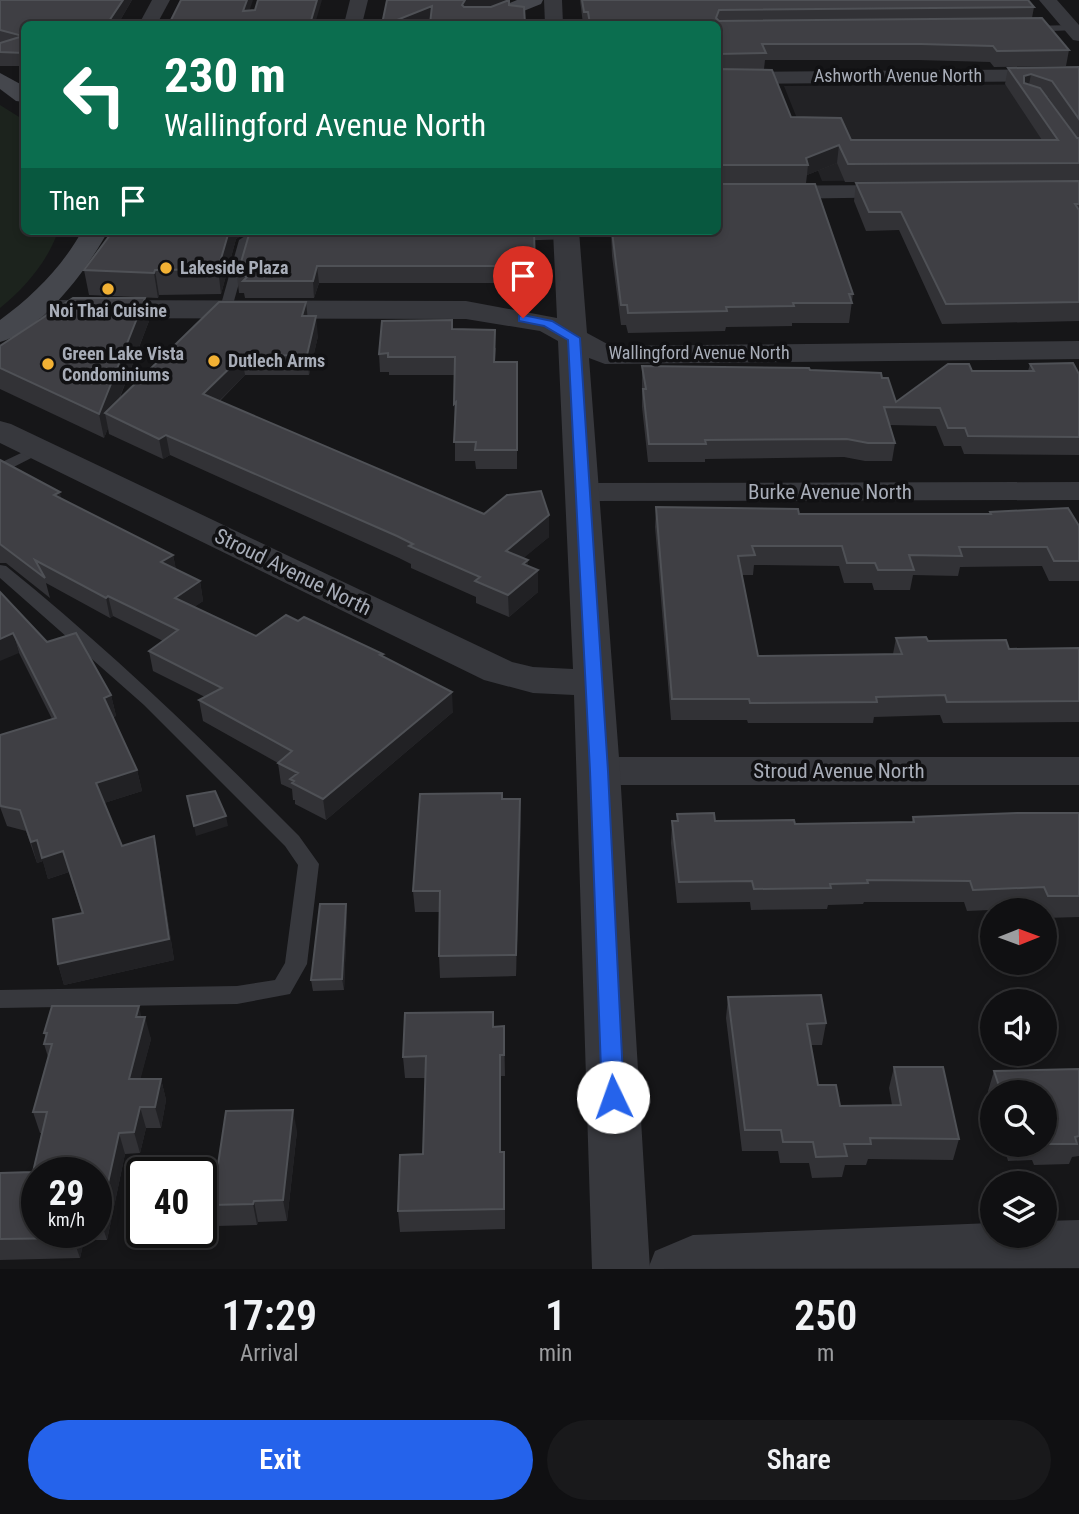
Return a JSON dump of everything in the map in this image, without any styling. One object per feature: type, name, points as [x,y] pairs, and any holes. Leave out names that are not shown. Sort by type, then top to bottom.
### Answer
[{"type":"main road","points":[[482,21],[534,0]]},
{"type":"main road","points":[[0,333],[33,309],[65,277],[93,235]]},
{"type":"street","points":[[150,21],[161,0]]},
{"type":"street","points":[[354,21],[359,0]]},
{"type":"street","points":[[553,0],[554,21]]},
{"type":"street","points":[[1048,0],[1076,32]]},
{"type":"street","name":"Ashworth Avenue North","points":[[721,78],[1079,75]]},
{"type":"street","points":[[721,193],[919,191]]},
{"type":"street","points":[[566,235],[599,771],[621,1269]]},
{"type":"street","name":"Wallingford Avenue North","points":[[33,309],[466,310],[548,324],[605,355],[1079,350]]},
{"type":"street","name":"Stroud Avenue North","points":[[0,431],[508,675],[541,682],[594,681]]},
{"type":"street","name":"Burke Avenue North","points":[[581,492],[1079,491]]},
{"type":"street","name":"Stroud Avenue North","points":[[599,771],[1079,771]]},
{"type":"street","points":[[674,1269],[693,1260],[704,1259],[1079,1244]]},
{"type":"lane","points":[[1014,29],[1076,32]]},
{"type":"lane","points":[[490,237],[541,235]]},
{"type":"lane","points":[[226,308],[245,240],[286,240]]},
{"type":"lane","points":[[0,469],[38,449]]},
{"type":"lane","points":[[0,570],[65,621],[145,693],[292,841],[309,864],[296,964],[282,988],[237,995],[0,999]]},
{"type":"shaded area","points":[[1079,84],[1079,178],[822,181],[784,86]]},
{"type":"shaded area","points":[[0,105],[21,118],[21,235],[57,235],[35,273],[0,308]]},
{"type":"building","points":[[0,0],[123,0],[109,21],[21,21],[21,35],[0,30]]},
{"type":"building","points":[[181,0],[247,0],[243,11],[255,10],[258,0],[317,0],[311,21],[170,21]]},
{"type":"building","points":[[387,0],[465,0],[462,5],[464,7],[491,7],[509,0],[509,5],[524,7],[525,21],[430,21],[432,6],[394,21],[383,21]]},
{"type":"building","points":[[582,0],[1028,0],[1034,7],[719,10],[716,18],[719,21],[590,21],[588,12],[584,12]]},
{"type":"building","points":[[1042,18],[1069,50],[997,51],[993,46],[921,44],[762,44],[766,53],[721,54],[719,21]]},
{"type":"building","points":[[21,37],[21,53],[0,52],[0,43]]},
{"type":"building","points":[[1079,67],[1079,119],[1052,81],[1031,74],[1024,76],[1024,83],[1040,88],[1079,138],[1079,163],[848,164],[839,145],[806,158],[808,165],[721,165],[721,69],[772,70],[791,117],[841,118],[851,140],[1058,140],[1008,68]]},
{"type":"building","points":[[1079,181],[1079,204],[1075,204],[1079,210],[1079,302],[946,304],[901,212],[869,212],[856,183]]},
{"type":"building","points":[[721,184],[815,184],[853,294],[849,294],[852,303],[726,307],[727,311],[628,313],[627,305],[621,305],[612,235],[721,235]]},
{"type":"building","points":[[110,235],[228,235],[218,269],[155,270],[154,273],[84,270]]},
{"type":"building","points":[[249,235],[534,235],[535,266],[317,266],[313,281],[243,281],[248,276],[237,276]]},
{"type":"building","points":[[73,298],[145,298],[99,414],[0,368],[0,346]]},
{"type":"building","points":[[219,302],[306,302],[302,316],[316,316],[307,355],[242,356],[203,394],[484,514],[507,495],[541,491],[549,515],[506,551],[528,560],[523,564],[538,570],[508,595],[475,581],[480,577],[409,546],[413,544],[397,536],[166,435],[159,439],[105,413]]},
{"type":"building","points":[[452,320],[452,329],[495,330],[494,362],[517,362],[517,450],[475,450],[476,442],[454,442],[455,357],[388,357],[388,353],[379,354],[382,321]]},
{"type":"building","points":[[1073,363],[1079,374],[1079,437],[968,436],[965,428],[948,428],[940,408],[884,407],[895,443],[868,443],[847,439],[705,440],[706,444],[649,444],[642,366],[809,368],[881,373],[882,378],[888,378],[896,402],[948,364],[969,364],[972,371],[1034,371],[1030,364]]},
{"type":"building","points":[[0,460],[60,492],[54,495],[173,555],[161,562],[200,581],[175,598],[256,636],[286,615],[298,621],[304,617],[383,654],[380,655],[452,692],[323,799],[292,783],[294,781],[290,779],[298,773],[278,763],[292,751],[199,700],[222,688],[149,651],[178,630],[108,596],[106,598],[35,560],[45,578],[0,544]]},
{"type":"building","points":[[656,507],[798,509],[799,514],[991,514],[990,512],[1068,508],[1079,526],[1079,561],[1054,561],[1047,547],[959,547],[962,556],[909,555],[914,570],[878,570],[875,563],[847,563],[842,546],[752,546],[755,555],[738,556],[758,656],[902,654],[896,638],[926,637],[928,641],[1006,640],[1009,649],[1079,648],[1079,701],[947,702],[945,695],[876,697],[877,702],[750,703],[749,699],[672,699]]},
{"type":"building","points":[[0,592],[47,642],[76,633],[111,695],[104,698],[137,770],[96,783],[122,846],[154,836],[169,939],[58,964],[53,919],[83,913],[63,851],[42,858],[37,840],[31,842],[20,810],[0,804],[0,735],[56,718],[13,633],[0,639]]},
{"type":"building","points":[[215,791],[226,816],[194,826],[187,796]]},
{"type":"building","points":[[502,793],[502,799],[520,799],[516,955],[439,956],[440,891],[413,891],[420,794]]},
{"type":"building","points":[[714,813],[715,821],[794,820],[795,824],[914,822],[913,817],[1079,813],[1079,896],[1048,896],[1044,887],[973,890],[970,881],[867,880],[868,883],[830,884],[831,888],[754,889],[752,881],[679,882],[672,821],[678,821],[677,814]]},
{"type":"building","points":[[320,904],[346,904],[342,979],[311,980]]},
{"type":"building","points":[[821,995],[826,1023],[807,1024],[818,1085],[836,1085],[840,1106],[901,1105],[894,1067],[943,1067],[959,1139],[870,1138],[871,1144],[844,1144],[847,1156],[816,1157],[813,1142],[783,1142],[781,1130],[745,1130],[728,997]]},
{"type":"building","points":[[52,1006],[139,1006],[136,1017],[145,1017],[129,1079],[161,1079],[155,1107],[140,1107],[134,1132],[119,1133],[112,1165],[112,1157],[36,1157],[47,1112],[33,1112],[52,1044],[44,1044],[47,1033],[44,1033]]},
{"type":"building","points":[[493,1012],[493,1027],[504,1026],[504,1055],[500,1055],[500,1152],[504,1152],[504,1209],[398,1211],[400,1155],[423,1154],[426,1056],[403,1057],[405,1013]]},
{"type":"building","points":[[1079,1069],[1079,1136],[1075,1137],[1077,1144],[1057,1144],[1057,1080],[997,1080],[994,1071]]},
{"type":"building","points":[[293,1110],[283,1200],[217,1205],[217,1171],[226,1111]]},
{"type":"building","points":[[21,1172],[21,1239],[0,1239],[0,1173]]},
{"type":"place","name":"Lakeside Plaza","points":[[166,268]]},
{"type":"place","name":"Noi Thai Cuisine","points":[[108,289]]},
{"type":"place","name":"Dutlech Arms","points":[[214,361]]},
{"type":"place","name":"Green Lake Vista Condominiums","points":[[48,364]]},
{"type":"route","points":[[523,318],[548,324],[574,338],[599,771],[613,1097]]}]
